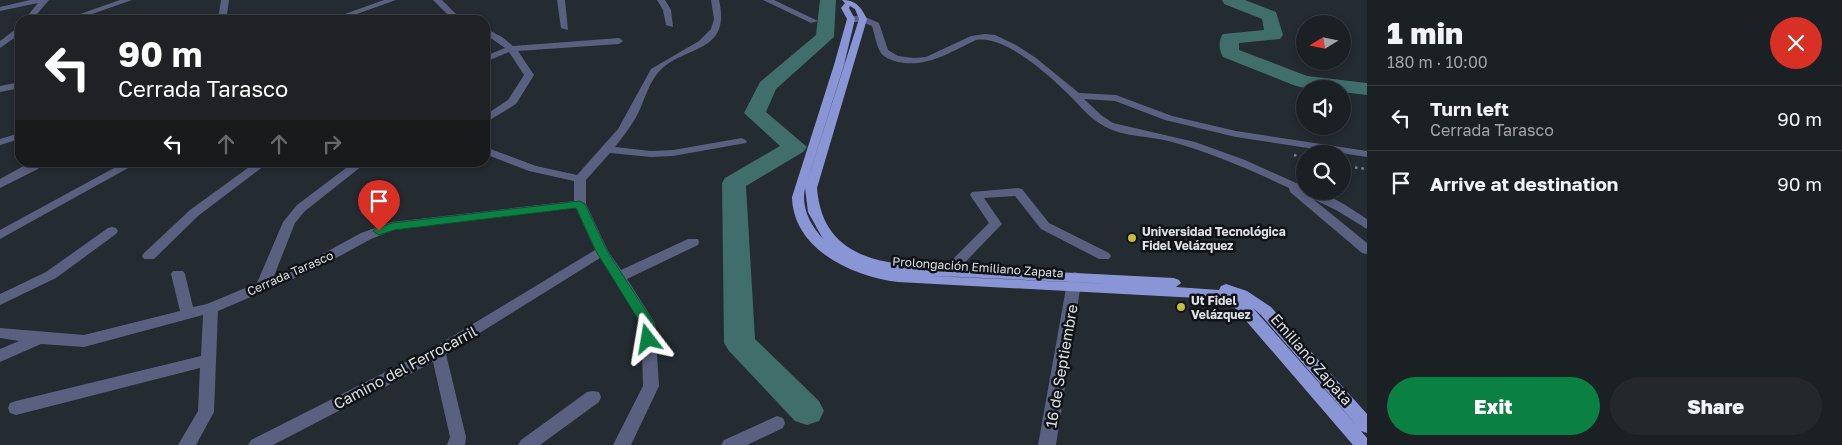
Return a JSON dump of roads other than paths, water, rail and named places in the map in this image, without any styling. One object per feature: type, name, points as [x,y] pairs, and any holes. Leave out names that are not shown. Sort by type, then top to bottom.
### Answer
[{"type":"main road","points":[[847,1],[845,8],[857,19]]},
{"type":"main road","name":"Prolongación Emiliano Zapata","points":[[857,19],[811,188],[811,205],[816,220],[829,239],[845,252],[864,262],[891,266],[1216,294],[1235,294]]},
{"type":"main road","name":"Prolongación Emiliano Zapata","points":[[857,19],[839,65],[799,188],[798,205],[804,221],[818,243],[836,258],[860,270],[894,276],[940,281],[1075,282]]},
{"type":"main road","name":"Emiliano Zapata","points":[[1235,294],[1254,300],[1266,311],[1367,426]]},
{"type":"main road","name":"Emiliano Zapata","points":[[1235,294],[1243,306],[1363,445]]},
{"type":"street","points":[[0,9],[43,0]]},
{"type":"street","points":[[32,15],[43,0]]},
{"type":"street","points":[[82,15],[128,0]]},
{"type":"street","points":[[222,15],[225,0]]},
{"type":"street","points":[[347,15],[392,0]]},
{"type":"street","points":[[437,0],[453,15]]},
{"type":"street","points":[[561,0],[565,28]]},
{"type":"street","points":[[661,0],[667,10],[670,25]]},
{"type":"street","points":[[622,445],[651,386],[648,323],[602,251],[580,204],[580,179],[608,150],[633,113],[653,72],[667,61],[706,39],[716,29],[718,16],[715,0]]},
{"type":"street","points":[[767,0],[814,21]]},
{"type":"street","points":[[857,19],[876,25],[884,51],[891,57],[905,61],[920,61],[945,54],[975,37],[993,37],[1046,70],[1076,96],[1098,119],[1110,126],[1168,137],[1197,146],[1296,186]]},
{"type":"street","points":[[490,33],[510,49],[524,64],[528,75],[512,102],[490,117]]},
{"type":"street","points":[[0,45],[15,35]]},
{"type":"street","points":[[490,57],[510,49],[619,41]]},
{"type":"street","points":[[0,89],[15,86]]},
{"type":"street","points":[[1076,96],[1116,98],[1169,118],[1236,134],[1367,154]]},
{"type":"street","points":[[0,142],[15,138]]},
{"type":"street","points":[[608,150],[651,154],[673,153],[742,141]]},
{"type":"street","points":[[490,152],[533,169],[580,179]]},
{"type":"street","points":[[0,184],[34,167]]},
{"type":"street","points":[[0,235],[125,167]]},
{"type":"street","points":[[149,256],[194,213],[257,167]]},
{"type":"street","points":[[263,286],[289,222],[301,208],[355,167]]},
{"type":"street","points":[[1287,182],[1367,250]]},
{"type":"street","points":[[940,281],[996,224],[976,195],[1018,192],[1045,226],[1104,256]]},
{"type":"street","points":[[1325,200],[1340,207],[1367,225]]},
{"type":"street","name":"Cerrada Tarasco","points":[[0,333],[84,341],[211,308],[311,266],[366,236],[392,226],[580,204]]},
{"type":"street","points":[[0,300],[51,275],[112,231]]},
{"type":"street","points":[[618,277],[693,242]]},
{"type":"street","name":"Camino del Ferrocarril","points":[[257,445],[438,352],[602,251]]},
{"type":"street","points":[[178,274],[188,314]]},
{"type":"street","name":"16 de Septiembre","points":[[1047,445],[1075,282]]},
{"type":"street","points":[[187,445],[206,412],[211,308]]},
{"type":"street","points":[[0,356],[39,338]]},
{"type":"street","points":[[438,352],[458,437],[456,445]]},
{"type":"street","points":[[16,408],[209,360]]},
{"type":"street","points":[[527,445],[593,397]]},
{"type":"street","points":[[730,445],[777,423]]},
{"type":"waterway","points":[[807,411],[740,343],[734,183],[795,147],[755,113],[767,86],[825,37],[828,0]]},
{"type":"waterway","points":[[1230,0],[1270,16],[1274,35],[1229,38],[1230,53],[1303,82],[1367,89]]},
{"type":"place","name":"Universidad Tecnológica Fidel Velázquez","points":[[1132,238]]},
{"type":"place","name":"Ut Fidel Velázquez","points":[[1181,307]]}]
